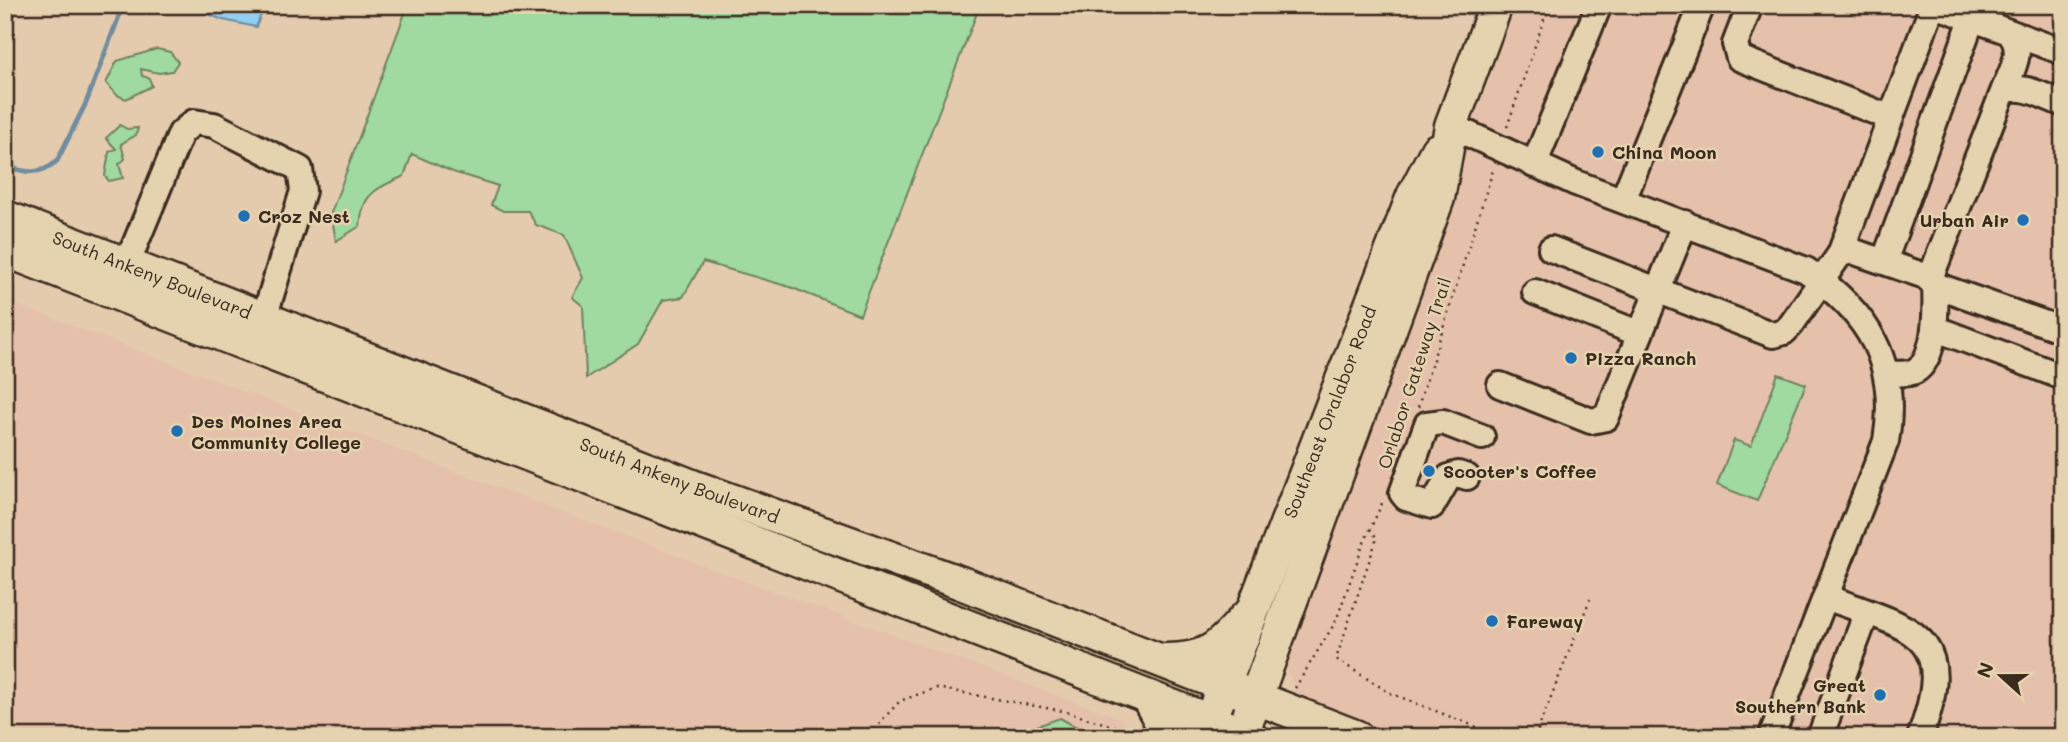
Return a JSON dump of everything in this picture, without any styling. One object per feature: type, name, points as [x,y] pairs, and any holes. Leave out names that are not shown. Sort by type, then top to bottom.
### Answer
[{"type":"main road","name":"Southeast Oralabor Road","points":[[1213,712],[1413,196],[1451,126],[1496,5]]},
{"type":"main road","name":"Southeast Oralabor Road","points":[[1254,721],[1438,198],[1451,126]]},
{"type":"main road","name":"South Ankeny Boulevard","points":[[5,217],[739,504],[961,583],[1161,660],[1213,712]]},
{"type":"main road","name":"South Ankeny Boulevard","points":[[5,250],[1148,698],[1254,721],[1357,737]]},
{"type":"main road","points":[[310,369],[322,341]]},
{"type":"main road","points":[[1161,660],[1202,658],[1227,639],[1255,606]]},
{"type":"main road","points":[[1148,698],[1169,737]]},
{"type":"lane","points":[[1534,165],[1599,5]]},
{"type":"lane","points":[[1623,200],[1702,5]]},
{"type":"lane","points":[[1750,5],[1735,44],[1739,58],[1891,118]]},
{"type":"lane","points":[[1551,249],[1773,335],[1784,332],[1840,254],[1934,5],[2063,52]]},
{"type":"lane","points":[[1884,262],[1972,19]]},
{"type":"lane","points":[[1887,374],[1913,372],[1922,364],[1934,328],[1932,282],[2019,51],[2018,42],[2009,32]]},
{"type":"lane","points":[[2003,92],[2011,88],[2022,89],[2063,104]]},
{"type":"lane","points":[[127,264],[181,133],[194,122],[214,125],[300,169],[303,191],[264,318]]},
{"type":"lane","points":[[1451,126],[1534,165],[1806,270],[1858,313],[1880,352],[1887,374],[1890,398],[1886,441],[1771,737]]},
{"type":"lane","points":[[1500,385],[1599,422],[1606,418],[1685,223]]},
{"type":"lane","points":[[1840,254],[1852,251],[2063,330]]},
{"type":"lane","points":[[1535,292],[1640,334]]},
{"type":"lane","points":[[1934,328],[2063,377]]},
{"type":"lane","points":[[1467,477],[1458,474],[1449,477],[1433,506],[1406,499],[1402,492],[1427,424],[1443,422],[1482,437]]},
{"type":"lane","points":[[1826,597],[1921,637],[1930,655],[1935,677],[1934,699],[1920,737]]},
{"type":"lane","points":[[1819,737],[1867,612]]},
{"type":"path","name":"Orlabor Gateway Trail","points":[[1417,408],[1549,5]]},
{"type":"path","name":"Orlabor Gateway Trail","points":[[1254,721],[1299,680],[1336,621],[1385,495]]},
{"type":"path","points":[[1370,528],[1377,538],[1336,659],[1390,693],[1502,737]]},
{"type":"path","points":[[1535,737],[1590,599]]},
{"type":"path","points":[[872,737],[882,719],[900,701],[936,688],[950,688],[1063,711],[1149,737]]},
{"type":"shaded area","points":[[1516,5],[2063,5],[2063,737],[1375,737],[1325,717],[1297,697],[1287,670],[1290,634]]},
{"type":"shaded area","name":"Des Moines Area Community College","points":[[5,300],[691,561],[1120,718],[1135,737],[5,737]]},
{"type":"green space","points":[[408,5],[980,5],[860,315],[790,287],[703,262],[683,297],[663,300],[638,344],[586,378],[583,306],[572,297],[583,278],[564,235],[536,225],[528,211],[503,211],[491,205],[498,186],[453,172],[412,154],[404,176],[372,193],[364,205],[360,226],[336,241],[331,213]]},
{"type":"green space","points":[[157,49],[170,52],[178,62],[172,71],[159,73],[141,69],[142,76],[149,78],[152,86],[126,99],[117,95],[106,83],[117,61]]},
{"type":"green space","points":[[120,125],[127,129],[138,128],[136,135],[121,144],[125,159],[119,164],[123,178],[109,181],[105,176],[109,152],[116,149],[106,138]]},
{"type":"green space","points":[[1778,374],[1806,384],[1757,501],[1717,485],[1734,440],[1751,446]]},
{"type":"green space","points":[[1060,718],[1095,737],[1039,737],[1037,726]]},
{"type":"water","points":[[186,5],[259,5],[262,12],[256,27],[223,20]]},
{"type":"waterway","points":[[5,165],[32,172],[45,169],[57,161],[86,103],[119,16]]},
{"type":"place","name":"China Moon","points":[[1598,152]]},
{"type":"place","name":"Croz Nest","points":[[244,216]]},
{"type":"place","name":"Urban Air","points":[[2023,220]]},
{"type":"place","name":"Pizza Ranch","points":[[1571,358]]},
{"type":"place","name":"Des Moines Area Community College","points":[[177,431]]},
{"type":"place","name":"Scooter's Coffee","points":[[1429,471]]},
{"type":"place","name":"Fareway","points":[[1492,621]]},
{"type":"place","name":"Great Southern Bank","points":[[1880,695]]}]
